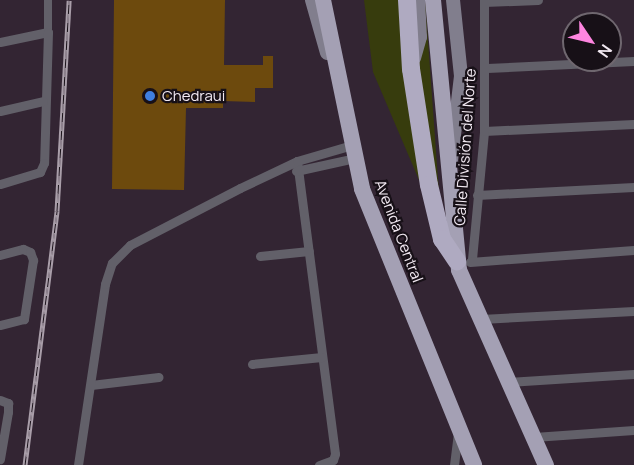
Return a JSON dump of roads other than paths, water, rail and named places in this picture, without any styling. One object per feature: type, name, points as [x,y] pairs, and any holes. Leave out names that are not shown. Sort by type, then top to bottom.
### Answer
[{"type":"highway","name":"Avenida Central","points":[[323,0],[362,189],[386,253],[474,465]]},
{"type":"highway","points":[[407,0],[411,69],[439,228],[447,250],[463,264]]},
{"type":"highway","points":[[433,0],[448,171],[463,264],[481,319],[546,465]]},
{"type":"main road","points":[[312,0],[348,124]]},
{"type":"main road","points":[[411,69],[420,36],[418,0]]},
{"type":"main road","points":[[448,171],[455,141],[461,76],[453,0]]},
{"type":"street","points":[[0,184],[40,172],[44,163],[48,0]]},
{"type":"street","points":[[484,1],[538,0]]},
{"type":"street","name":"Calle División del Norte","points":[[463,264],[477,195],[484,131],[487,68],[484,1]]},
{"type":"street","points":[[0,42],[48,32]]},
{"type":"street","points":[[487,68],[634,61]]},
{"type":"street","points":[[0,111],[44,101]]},
{"type":"street","points":[[484,131],[634,124]]},
{"type":"street","points":[[78,465],[105,284],[112,263],[129,244],[297,160],[354,152]]},
{"type":"street","points":[[278,170],[299,171],[354,152]]},
{"type":"street","points":[[297,160],[335,454],[328,464],[319,465]]},
{"type":"street","points":[[477,195],[634,187]]},
{"type":"street","points":[[0,255],[22,249],[30,252],[33,260],[24,319],[0,326]]},
{"type":"street","points":[[463,264],[634,250]]},
{"type":"street","points":[[260,256],[309,251]]},
{"type":"street","points":[[481,319],[634,311]]},
{"type":"street","points":[[252,364],[322,357]]},
{"type":"street","points":[[508,382],[634,374]]},
{"type":"street","points":[[91,385],[159,377]]},
{"type":"street","points":[[0,400],[8,403],[0,459]]},
{"type":"street","points":[[454,465],[459,428]]},
{"type":"street","points":[[534,437],[634,430]]},
{"type":"railway","points":[[25,465],[57,211],[69,0]]},
{"type":"place","name":"Chedraui","points":[[150,96]]}]
